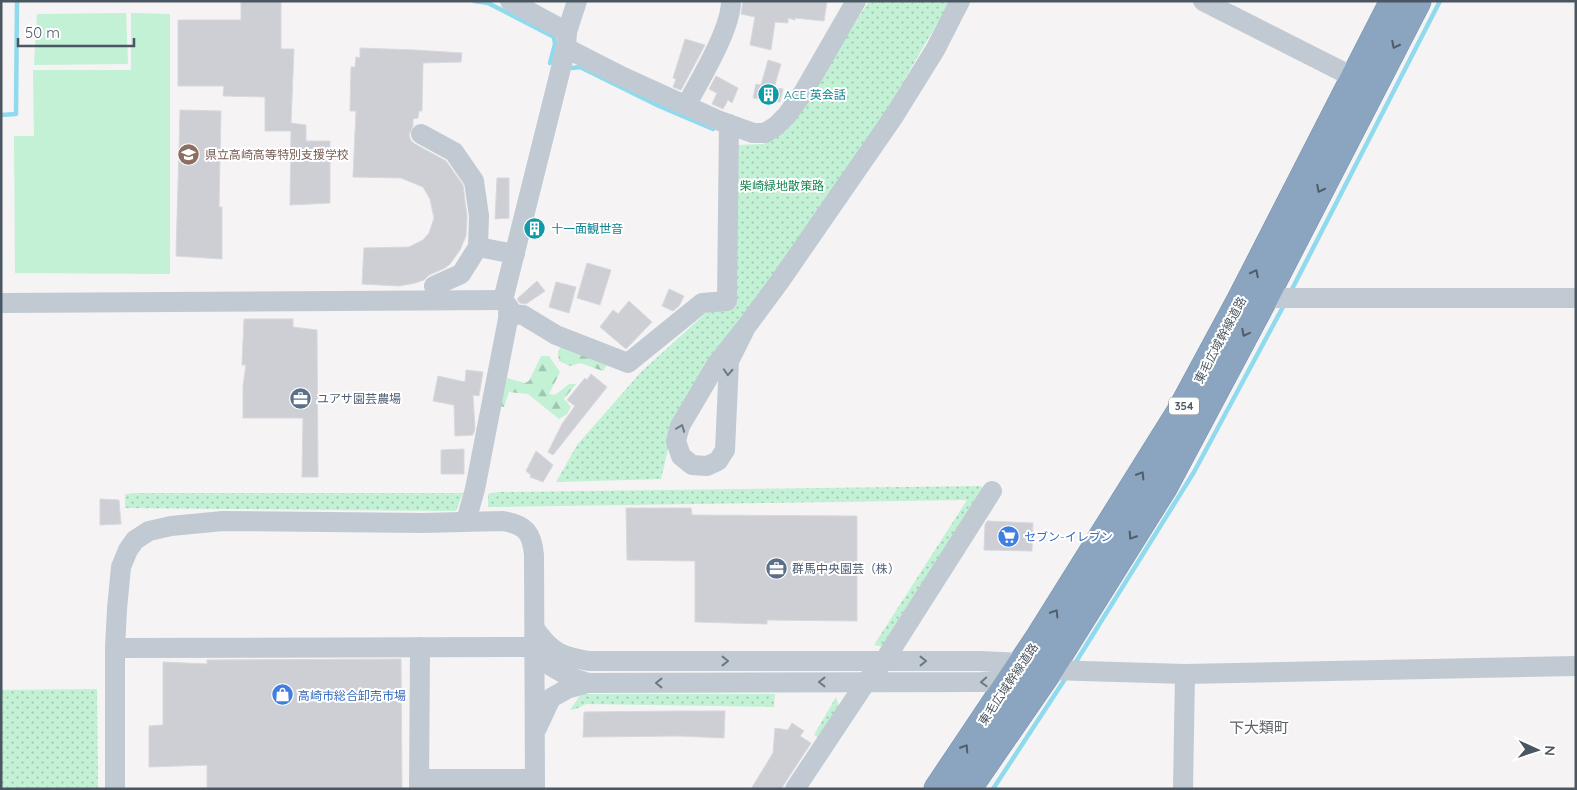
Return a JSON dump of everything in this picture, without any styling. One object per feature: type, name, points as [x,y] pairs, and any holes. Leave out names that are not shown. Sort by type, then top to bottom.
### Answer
[{"type":"highway","name":"東毛広域幹線道路","points":[[938,789],[1017,671],[1180,413],[1241,300],[1394,1]]},
{"type":"highway","name":"東毛広域幹線道路","points":[[966,789],[1049,670],[1164,486],[1264,298],[1417,1]]},
{"type":"street","points":[[510,1],[619,76],[753,133],[765,133],[776,126],[787,115],[803,93],[856,1]]},
{"type":"street","points":[[466,521],[475,488],[515,254],[577,1]]},
{"type":"street","points":[[686,106],[723,31],[731,8],[731,1]]},
{"type":"street","points":[[746,327],[729,361],[724,450],[718,461],[707,466],[692,465],[681,456],[676,441],[680,426],[716,365],[746,327],[894,116],[935,50],[960,1]]},
{"type":"street","points":[[1203,1],[1354,78]]},
{"type":"street","points":[[1,302],[506,307],[556,335],[628,363],[702,303],[727,301],[729,124]]},
{"type":"street","points":[[421,134],[454,152],[474,182],[479,216],[478,247],[461,274],[434,286]]},
{"type":"street","points":[[478,247],[515,254]]},
{"type":"street","points":[[1264,298],[1576,298]]},
{"type":"street","points":[[796,789],[866,682],[884,661],[992,491]]},
{"type":"street","points":[[115,789],[116,609],[121,567],[128,550],[135,540],[149,531],[170,526],[223,521],[414,523],[466,521],[514,523],[524,529],[530,534],[534,555],[535,784],[420,784],[420,647]]},
{"type":"street","points":[[535,638],[551,666],[570,678],[588,683],[982,682],[1017,671]]},
{"type":"street","points":[[115,648],[420,647],[535,638],[565,657],[589,661],[884,661],[1017,671],[1049,670],[1185,674],[1576,666]]},
{"type":"street","points":[[535,694],[548,680],[561,672],[589,661]]},
{"type":"street","points":[[1183,789],[1185,674]]},
{"type":"street","points":[[535,731],[551,698],[568,689],[588,683]]},
{"type":"green space","name":"柴崎緑地散策路","points":[[869,1],[950,1],[881,120],[674,425],[661,479],[556,482],[577,445],[641,372],[706,313],[716,309],[736,307],[738,145],[763,144],[791,124]]},
{"type":"green space","points":[[126,13],[128,64],[34,65],[37,14]]},
{"type":"green space","points":[[131,13],[170,14],[170,274],[15,273],[14,136],[34,136],[33,70],[131,70]]},
{"type":"green space","points":[[563,341],[609,362],[603,371],[580,363],[570,366],[559,361],[558,352]]},
{"type":"green space","points":[[541,356],[549,356],[560,372],[549,394],[555,395],[569,384],[576,384],[564,399],[571,407],[567,414],[559,419],[528,394],[509,392],[504,407],[500,406],[507,378],[525,383],[529,381]]},
{"type":"green space","points":[[981,486],[983,490],[883,647],[874,645],[967,500],[488,507],[488,494],[498,492]]},
{"type":"green space","points":[[463,493],[456,511],[125,508],[125,494]]},
{"type":"green space","points":[[97,689],[98,789],[1,789],[1,690]]},
{"type":"green space","points":[[581,694],[775,694],[774,707],[586,704],[570,710]]},
{"type":"green space","points":[[836,697],[840,709],[822,739],[814,735]]},
{"type":"building","points":[[241,1],[281,1],[281,49],[294,49],[291,123],[306,125],[306,141],[330,141],[330,203],[290,205],[291,131],[265,131],[265,97],[223,96],[224,86],[178,86],[178,20],[241,20]]},
{"type":"building","points":[[743,1],[827,1],[824,21],[788,18],[788,23],[775,22],[771,50],[750,45],[755,17],[741,14]]},
{"type":"building","points":[[685,39],[705,45],[681,90],[673,87],[676,79],[673,78]]},
{"type":"building","points":[[360,48],[462,53],[461,62],[423,63],[422,111],[419,111],[418,118],[413,119],[413,126],[409,135],[411,141],[415,144],[446,161],[463,185],[467,217],[466,236],[460,250],[450,264],[429,275],[424,280],[415,283],[399,286],[362,284],[364,248],[409,247],[423,240],[429,233],[434,218],[430,199],[423,187],[401,178],[353,177],[356,111],[350,111],[351,67],[355,67],[356,57],[360,58]]},
{"type":"building","points":[[768,60],[781,64],[774,88],[783,89],[780,102],[753,98],[756,84],[761,85]]},
{"type":"building","points":[[716,76],[738,88],[732,103],[728,100],[723,109],[712,104],[717,93],[709,89]]},
{"type":"building","points":[[180,110],[221,111],[219,207],[222,207],[222,259],[176,256]]},
{"type":"building","points":[[497,178],[509,178],[509,218],[495,219]]},
{"type":"building","points":[[587,263],[611,270],[600,305],[577,298]]},
{"type":"building","points":[[537,281],[545,291],[526,304],[520,303],[517,299]]},
{"type":"building","points":[[556,282],[576,287],[569,313],[549,307]]},
{"type":"building","points":[[669,289],[684,296],[679,306],[673,311],[662,306]]},
{"type":"building","points":[[629,301],[652,322],[626,349],[600,327],[613,310],[618,314]]},
{"type":"building","points":[[244,319],[293,319],[293,327],[317,330],[318,477],[302,477],[303,418],[243,418],[243,386],[246,365],[242,365]]},
{"type":"building","points":[[466,370],[483,372],[479,396],[473,395],[475,429],[473,435],[455,436],[454,405],[433,401],[438,376],[465,382]]},
{"type":"building","points":[[591,374],[607,387],[553,455],[548,452],[562,424],[575,406],[567,400],[585,378],[587,380]]},
{"type":"building","points":[[464,449],[464,474],[441,474],[441,450]]},
{"type":"building","points":[[536,451],[553,465],[543,482],[530,477],[531,475],[526,471]]},
{"type":"building","points":[[100,499],[119,500],[121,524],[100,525]]},
{"type":"building","name":"群馬中央園芸（株）","points":[[626,508],[691,508],[692,515],[857,516],[857,621],[767,620],[767,624],[695,622],[695,561],[627,560]]},
{"type":"building","name":"セブン-イレブン","points":[[987,521],[1033,523],[1032,551],[984,550],[985,525]]},
{"type":"building","name":"高崎市総合卸売市場","points":[[401,659],[402,789],[207,789],[207,765],[149,767],[149,726],[163,725],[163,662],[207,664],[207,660]]},
{"type":"building","points":[[725,711],[724,738],[679,736],[583,737],[584,712]]},
{"type":"building","points":[[792,723],[804,731],[800,736],[811,743],[781,789],[751,789],[773,753],[775,728],[788,730]]},
{"type":"waterway","points":[[1,115],[16,114],[17,1]]},
{"type":"waterway","points":[[474,1],[488,3],[554,37],[555,44],[550,63]]},
{"type":"waterway","points":[[1290,293],[1440,1]]},
{"type":"waterway","points":[[572,68],[580,67],[659,106],[713,129]]},
{"type":"waterway","points":[[1074,665],[1194,472],[1284,305]]},
{"type":"waterway","points":[[993,789],[1067,676]]},
{"type":"place","name":"ACE 英会話","points":[[768,94]]},
{"type":"place","name":"県立高崎高等特別支援学校","points":[[189,154]]},
{"type":"place","name":"十一面観世音","points":[[535,228]]},
{"type":"place","name":"ユアサ園芸農場","points":[[301,398]]},
{"type":"place","name":"セブン-イレブン","points":[[1008,536]]},
{"type":"place","name":"群馬中央園芸（株）","points":[[776,568]]},
{"type":"place","name":"高崎市総合卸売市場","points":[[282,695]]},
{"type":"district","name":"下大類町","points":[[1259,727]]}]
